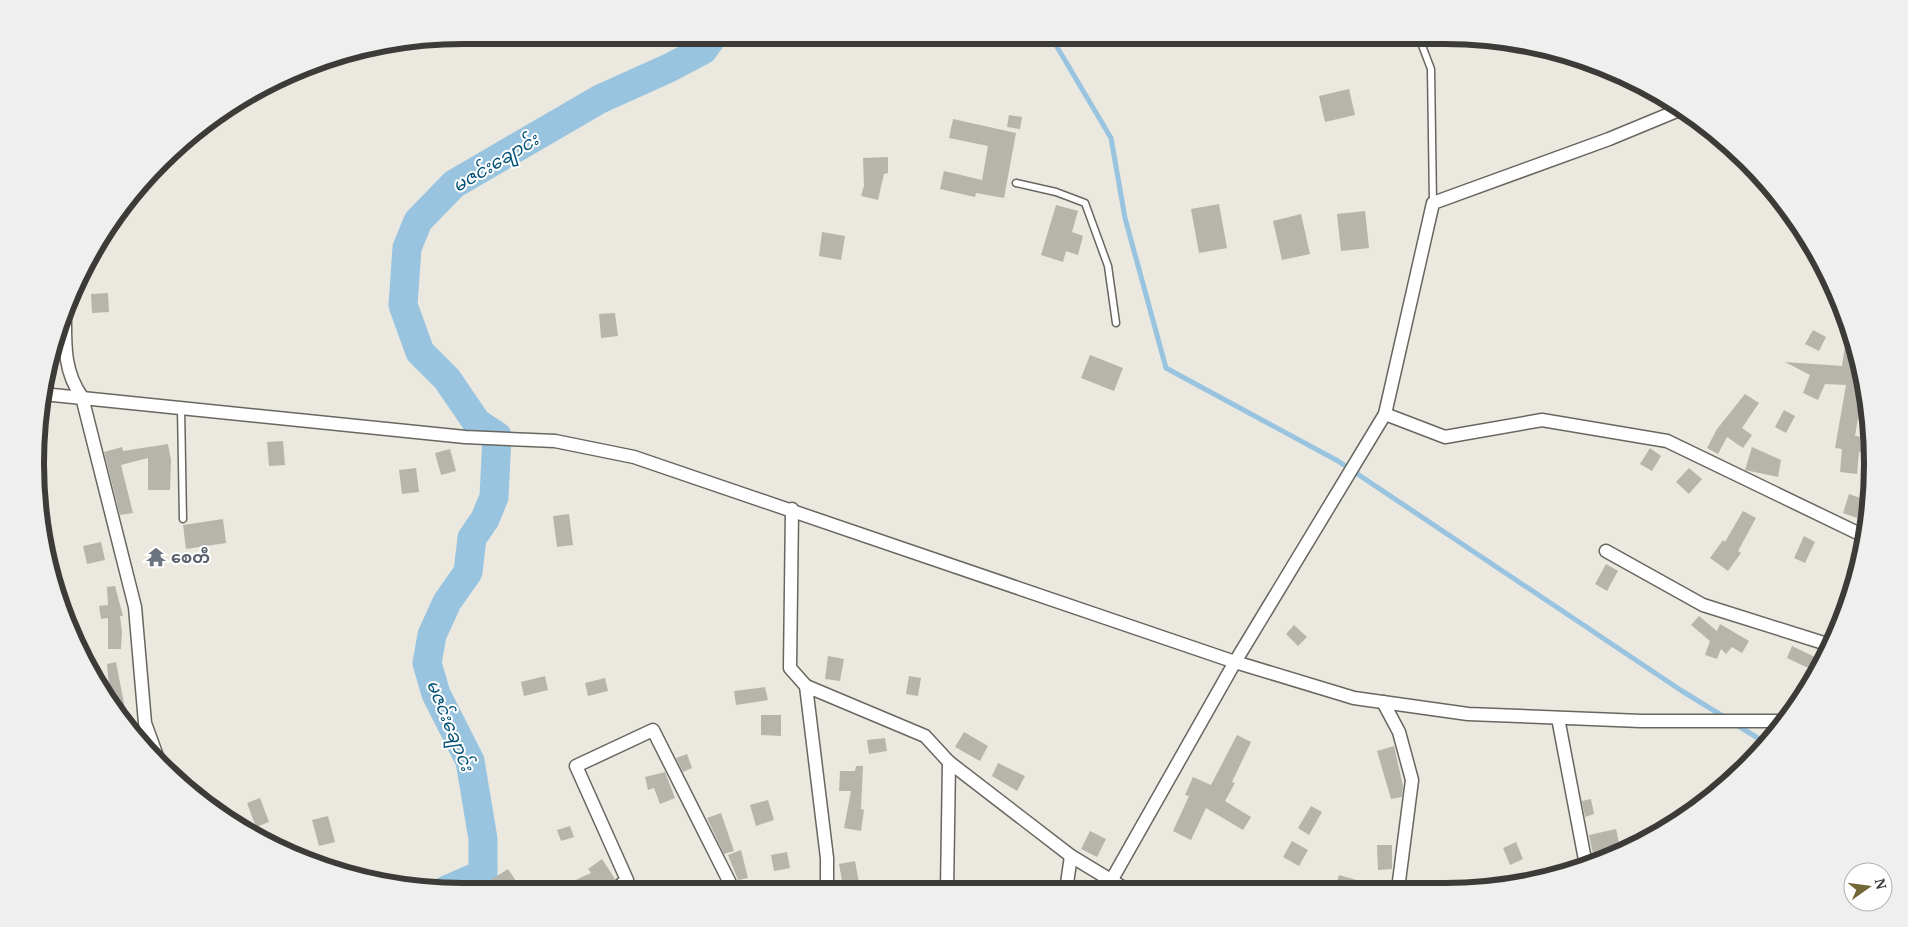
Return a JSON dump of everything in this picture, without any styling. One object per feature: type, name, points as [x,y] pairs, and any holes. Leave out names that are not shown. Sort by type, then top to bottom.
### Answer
[{"type":"street","points":[[1112,881],[1235,662],[1385,414],[1434,203],[1609,139],[1674,112]]},
{"type":"street","points":[[65,331],[68,371],[72,384],[82,397],[135,607],[145,723],[153,745]]},
{"type":"street","points":[[50,395],[465,437],[555,441],[634,457],[792,509],[1235,662],[1354,698],[1468,714],[1558,718],[1776,721]]},
{"type":"street","points":[[1385,414],[1445,437],[1542,420],[1667,441],[1858,533]]},
{"type":"street","points":[[792,509],[790,668],[806,686],[925,736],[949,762],[1071,856],[1115,883]]},
{"type":"street","points":[[1606,551],[1703,605],[1824,643]]},
{"type":"street","points":[[806,686],[827,858],[827,883]]},
{"type":"street","points":[[1384,702],[1399,732],[1412,780],[1399,883]]},
{"type":"street","points":[[1558,718],[1585,859]]},
{"type":"street","points":[[624,883],[627,880],[576,766],[653,730],[730,883]]},
{"type":"street","points":[[947,883],[949,762]]},
{"type":"street","points":[[1067,883],[1071,856]]},
{"type":"lane","points":[[1421,44],[1431,69],[1434,203]]},
{"type":"lane","points":[[1016,183],[1056,192],[1085,203],[1108,266],[1116,323]]},
{"type":"lane","points":[[181,408],[183,519]]},
{"type":"building","points":[[1349,89],[1355,115],[1325,122],[1319,96]]},
{"type":"building","points":[[1009,115],[1022,117],[1020,129],[1007,127]]},
{"type":"building","points":[[953,119],[1016,133],[1004,198],[976,193],[975,197],[940,189],[944,171],[982,180],[988,146],[949,138]]},
{"type":"building","points":[[888,157],[888,173],[884,174],[878,200],[861,196],[864,186],[863,158]]},
{"type":"building","points":[[1219,204],[1227,248],[1199,253],[1191,209]]},
{"type":"building","points":[[1056,205],[1078,211],[1072,232],[1083,236],[1078,255],[1066,251],[1063,262],[1041,255]]},
{"type":"building","points":[[1365,211],[1369,248],[1341,251],[1337,214]]},
{"type":"building","points":[[1301,214],[1310,254],[1282,260],[1273,221]]},
{"type":"building","points":[[822,232],[845,236],[841,260],[819,256]]},
{"type":"building","points":[[108,293],[109,312],[92,313],[91,294]]},
{"type":"building","points":[[615,313],[618,336],[601,338],[599,314]]},
{"type":"building","points":[[1813,330],[1826,337],[1819,351],[1805,344]]},
{"type":"building","points":[[1846,341],[1861,409],[1855,436],[1863,437],[1863,446],[1863,452],[1859,452],[1857,474],[1840,472],[1842,449],[1835,448],[1846,385],[1825,384],[1818,400],[1803,393],[1810,375],[1785,362],[1842,366]]},
{"type":"building","points":[[1090,355],[1123,368],[1114,391],[1081,378]]},
{"type":"building","points":[[1745,394],[1759,403],[1742,428],[1752,435],[1743,448],[1727,437],[1718,454],[1707,448],[1717,429]]},
{"type":"building","points":[[1784,410],[1795,416],[1786,433],[1775,427]]},
{"type":"building","points":[[283,441],[285,465],[269,466],[267,442]]},
{"type":"building","points":[[168,444],[171,460],[170,490],[148,490],[148,458],[121,465],[133,513],[120,515],[104,452],[122,447],[123,451]]},
{"type":"building","points":[[1752,447],[1781,460],[1778,477],[1745,470]]},
{"type":"building","points":[[1650,448],[1661,456],[1652,471],[1640,464]]},
{"type":"building","points":[[450,449],[456,471],[441,475],[435,453]]},
{"type":"building","points":[[416,468],[419,492],[402,494],[399,470]]},
{"type":"building","points":[[1689,468],[1702,479],[1689,494],[1676,482]]},
{"type":"building","points":[[1849,494],[1862,499],[1857,518],[1843,513]]},
{"type":"building","points":[[1743,511],[1756,518],[1738,551],[1741,553],[1728,571],[1710,558],[1723,540],[1725,542]]},
{"type":"building","points":[[569,514],[573,545],[557,547],[553,516]]},
{"type":"building","points":[[223,519],[226,543],[186,549],[183,525]]},
{"type":"building","points":[[1804,536],[1815,542],[1805,563],[1794,558]]},
{"type":"building","points":[[101,542],[105,560],[87,564],[83,546]]},
{"type":"building","points":[[1606,564],[1618,571],[1607,591],[1595,584]]},
{"type":"building","points":[[115,586],[123,616],[120,616],[122,632],[121,649],[108,649],[108,618],[101,619],[99,606],[108,605],[107,587]]},
{"type":"building","points":[[1699,616],[1717,631],[1720,624],[1749,641],[1742,653],[1732,647],[1726,654],[1721,649],[1717,659],[1705,655],[1710,641],[1691,625]]},
{"type":"building","points":[[1294,625],[1307,637],[1298,646],[1286,634]]},
{"type":"building","points":[[1792,646],[1816,658],[1811,668],[1787,658]]},
{"type":"building","points":[[828,656],[844,659],[840,681],[825,679]]},
{"type":"building","points":[[116,662],[126,713],[109,689],[107,664]]},
{"type":"building","points":[[545,676],[548,690],[524,696],[521,682]]},
{"type":"building","points":[[909,676],[921,678],[918,696],[906,694]]},
{"type":"building","points":[[605,678],[608,691],[588,696],[585,683]]},
{"type":"building","points":[[765,687],[768,700],[736,705],[734,691]]},
{"type":"building","points":[[761,715],[781,715],[781,736],[761,735]]},
{"type":"building","points":[[964,732],[988,746],[980,761],[955,747]]},
{"type":"building","points":[[1237,735],[1251,742],[1232,782],[1235,783],[1225,801],[1251,817],[1243,830],[1206,808],[1191,840],[1173,831],[1189,796],[1185,795],[1193,777],[1211,785]]},
{"type":"building","points":[[885,738],[887,751],[869,754],[867,740]]},
{"type":"building","points":[[1394,746],[1403,786],[1402,797],[1391,799],[1377,751]]},
{"type":"building","points":[[687,754],[692,768],[683,772],[676,758]]},
{"type":"building","points":[[998,763],[1025,776],[1017,791],[992,776]]},
{"type":"building","points":[[856,766],[863,766],[861,809],[864,810],[861,831],[844,828],[851,791],[839,791],[840,771],[855,771]]},
{"type":"building","points":[[665,772],[675,798],[660,804],[654,788],[648,790],[645,777]]},
{"type":"building","points":[[260,798],[269,822],[256,827],[247,803]]},
{"type":"building","points":[[1591,799],[1594,814],[1585,817],[1582,801]]},
{"type":"building","points":[[768,800],[774,820],[756,826],[750,805]]},
{"type":"building","points":[[1311,806],[1322,812],[1309,835],[1298,828]]},
{"type":"building","points":[[721,813],[734,851],[724,854],[707,818]]},
{"type":"building","points":[[328,816],[335,842],[319,846],[312,820]]},
{"type":"building","points":[[570,826],[574,837],[561,841],[557,830]]},
{"type":"building","points":[[1616,829],[1619,845],[1593,855],[1589,835]]},
{"type":"building","points":[[1090,831],[1106,839],[1097,857],[1081,849]]},
{"type":"building","points":[[1292,841],[1308,850],[1299,866],[1283,857]]},
{"type":"building","points":[[1516,842],[1523,859],[1510,865],[1503,848]]},
{"type":"building","points":[[1377,845],[1392,845],[1392,869],[1378,870]]},
{"type":"building","points":[[741,850],[748,878],[738,880],[728,855]]},
{"type":"building","points":[[787,852],[790,868],[774,871],[771,855]]},
{"type":"building","points":[[602,859],[615,879],[610,883],[569,883],[591,873],[588,869]]},
{"type":"building","points":[[855,861],[859,883],[842,883],[839,864]]},
{"type":"building","points":[[508,869],[517,883],[490,883],[489,881]]},
{"type":"building","points":[[1339,875],[1367,883],[1337,883]]},
{"type":"waterway","name":"မဇင်းချောင်း","points":[[462,883],[483,874],[483,839],[470,761],[436,694],[427,663],[432,635],[447,602],[468,572],[472,538],[485,519],[494,497],[497,436],[477,423],[447,379],[420,352],[403,305],[407,248],[418,221],[454,184],[600,99],[669,68],[703,50],[707,44]]},
{"type":"waterway","points":[[1055,44],[1111,138],[1125,218],[1166,368],[1338,461],[1682,691],[1726,718]]},
{"type":"waterway","points":[[1735,724],[1760,740]]},
{"type":"place","name":"စေတီ","points":[[156,557]]}]
